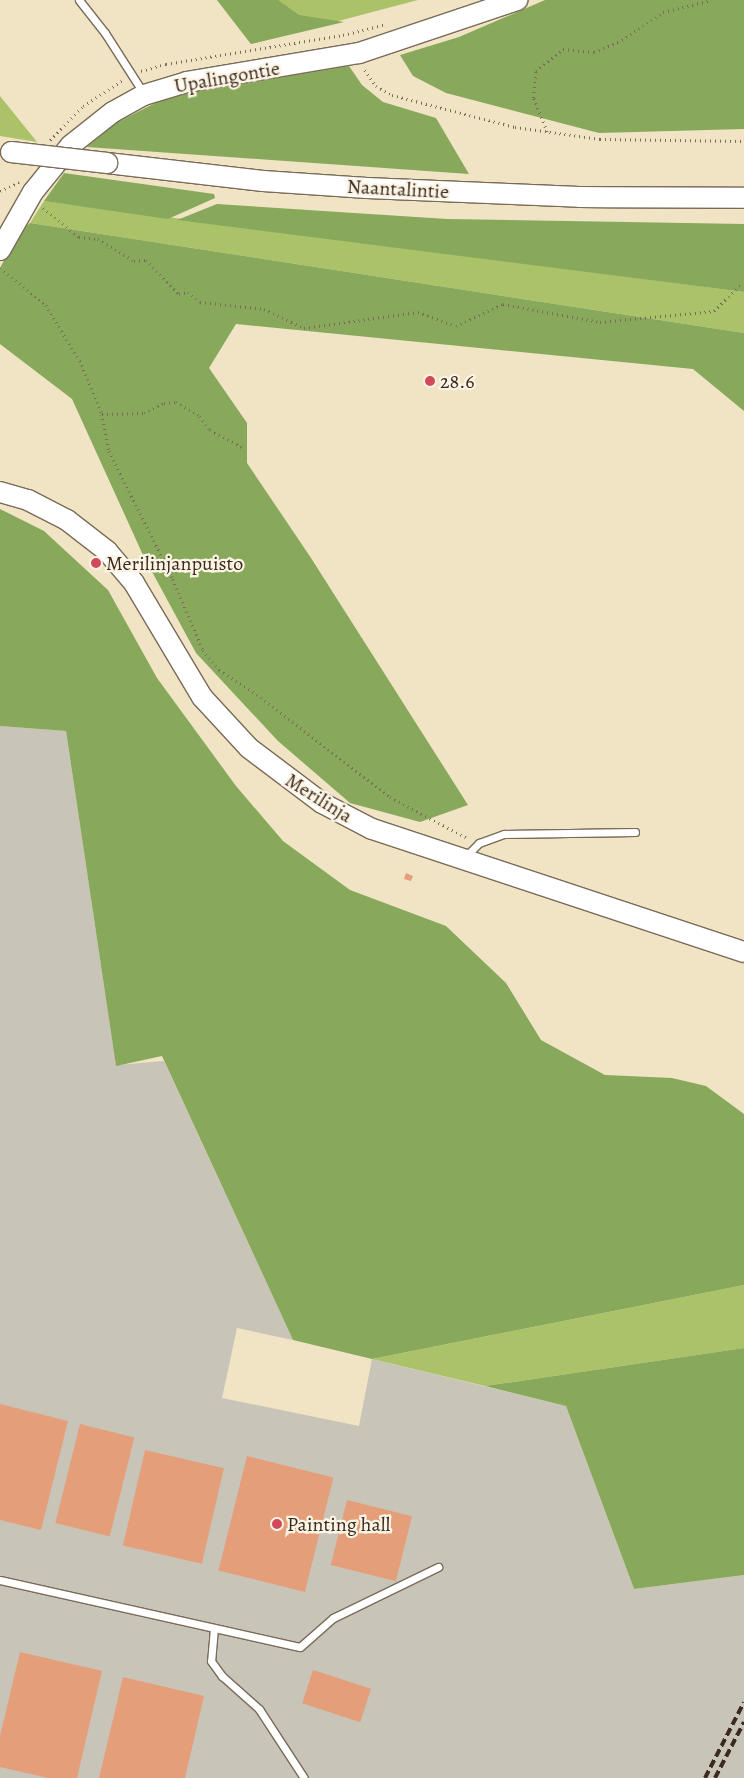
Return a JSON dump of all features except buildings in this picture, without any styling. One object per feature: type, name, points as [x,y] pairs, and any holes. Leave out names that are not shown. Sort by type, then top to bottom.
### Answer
[{"type":"street","name":"Upalingontie","points":[[0,250],[33,192],[71,145],[87,130],[144,95],[186,82],[360,53],[517,0]]},
{"type":"street","name":"Naantalintie","points":[[5,151],[264,181],[367,188],[588,197],[744,198]]},
{"type":"street","name":"Merilinja","points":[[0,492],[28,500],[61,517],[88,534],[107,551],[134,583],[202,697],[243,742],[274,769],[322,803],[372,829],[462,861],[744,952]]},
{"type":"lane","points":[[79,0],[120,53],[144,95]]},
{"type":"lane","points":[[462,861],[479,843],[504,834],[635,832]]},
{"type":"lane","points":[[0,1580],[300,1647],[333,1618],[438,1567]]},
{"type":"lane","points":[[214,1628],[211,1660],[222,1676],[259,1709],[304,1778]]},
{"type":"path","points":[[547,132],[533,98],[536,71],[562,49],[594,52],[622,40],[664,12],[712,0]]},
{"type":"path","points":[[368,78],[392,95],[547,132],[633,141],[744,141]]},
{"type":"path","points":[[33,192],[45,211],[53,214],[72,233],[98,239],[134,261],[146,260],[179,294],[188,292],[200,302],[264,309],[304,328],[418,312],[456,326],[503,304],[610,321],[714,311],[739,286],[744,286]]},
{"type":"path","points":[[0,268],[46,305],[82,366],[102,414],[109,451],[173,579],[203,650],[220,670],[261,697],[390,796],[479,843]]},
{"type":"path","points":[[102,414],[144,413],[164,403],[176,402],[200,416],[210,430],[242,447]]},
{"type":"shaded area","points":[[0,726],[66,731],[116,1065],[164,1061],[293,1340],[237,1328],[222,1398],[359,1426],[372,1359],[566,1406],[634,1589],[744,1575],[744,1778],[0,1778]]},
{"type":"green space","points":[[217,0],[418,0],[251,44]]},
{"type":"green space","points":[[217,0],[278,0],[299,15],[344,22],[251,44]]},
{"type":"green space","points":[[545,0],[744,0],[744,129],[599,133],[446,93],[413,76],[400,55],[459,37]]},
{"type":"green space","points":[[349,66],[362,85],[383,102],[436,118],[469,174],[87,147],[116,123],[169,96]]},
{"type":"green space","points":[[0,96],[37,142],[0,136]]},
{"type":"green space","points":[[64,173],[214,194],[215,198],[168,219],[44,201]]},
{"type":"green space","points":[[44,201],[744,292],[744,333],[30,223]]},
{"type":"green space","points":[[217,204],[447,219],[744,224],[744,292],[177,220]]},
{"type":"green space","points":[[30,223],[744,333],[744,411],[693,369],[236,324],[209,368],[247,423],[247,463],[311,558],[468,805],[420,822],[350,803],[278,741],[196,653],[143,555],[72,399],[0,344],[0,268],[19,232]]},
{"type":"green space","points":[[0,509],[44,531],[108,590],[157,678],[236,786],[283,841],[350,890],[446,926],[506,983],[541,1040],[605,1075],[672,1078],[706,1086],[744,1114],[744,1285],[372,1359],[293,1340],[162,1056],[116,1066],[66,731],[0,726]]},
{"type":"green space","points":[[744,1285],[744,1348],[485,1386],[372,1359]]},
{"type":"green space","points":[[744,1348],[744,1575],[634,1589],[566,1406],[485,1386]]},
{"type":"railway","points":[[705,1778],[744,1702]]},
{"type":"railway","points":[[715,1778],[744,1722]]},
{"type":"place","name":"28.6","points":[[430,381]]},
{"type":"place","name":"Merilinjanpuisto","points":[[96,563]]},
{"type":"place","name":"Painting hall","points":[[277,1524]]}]
